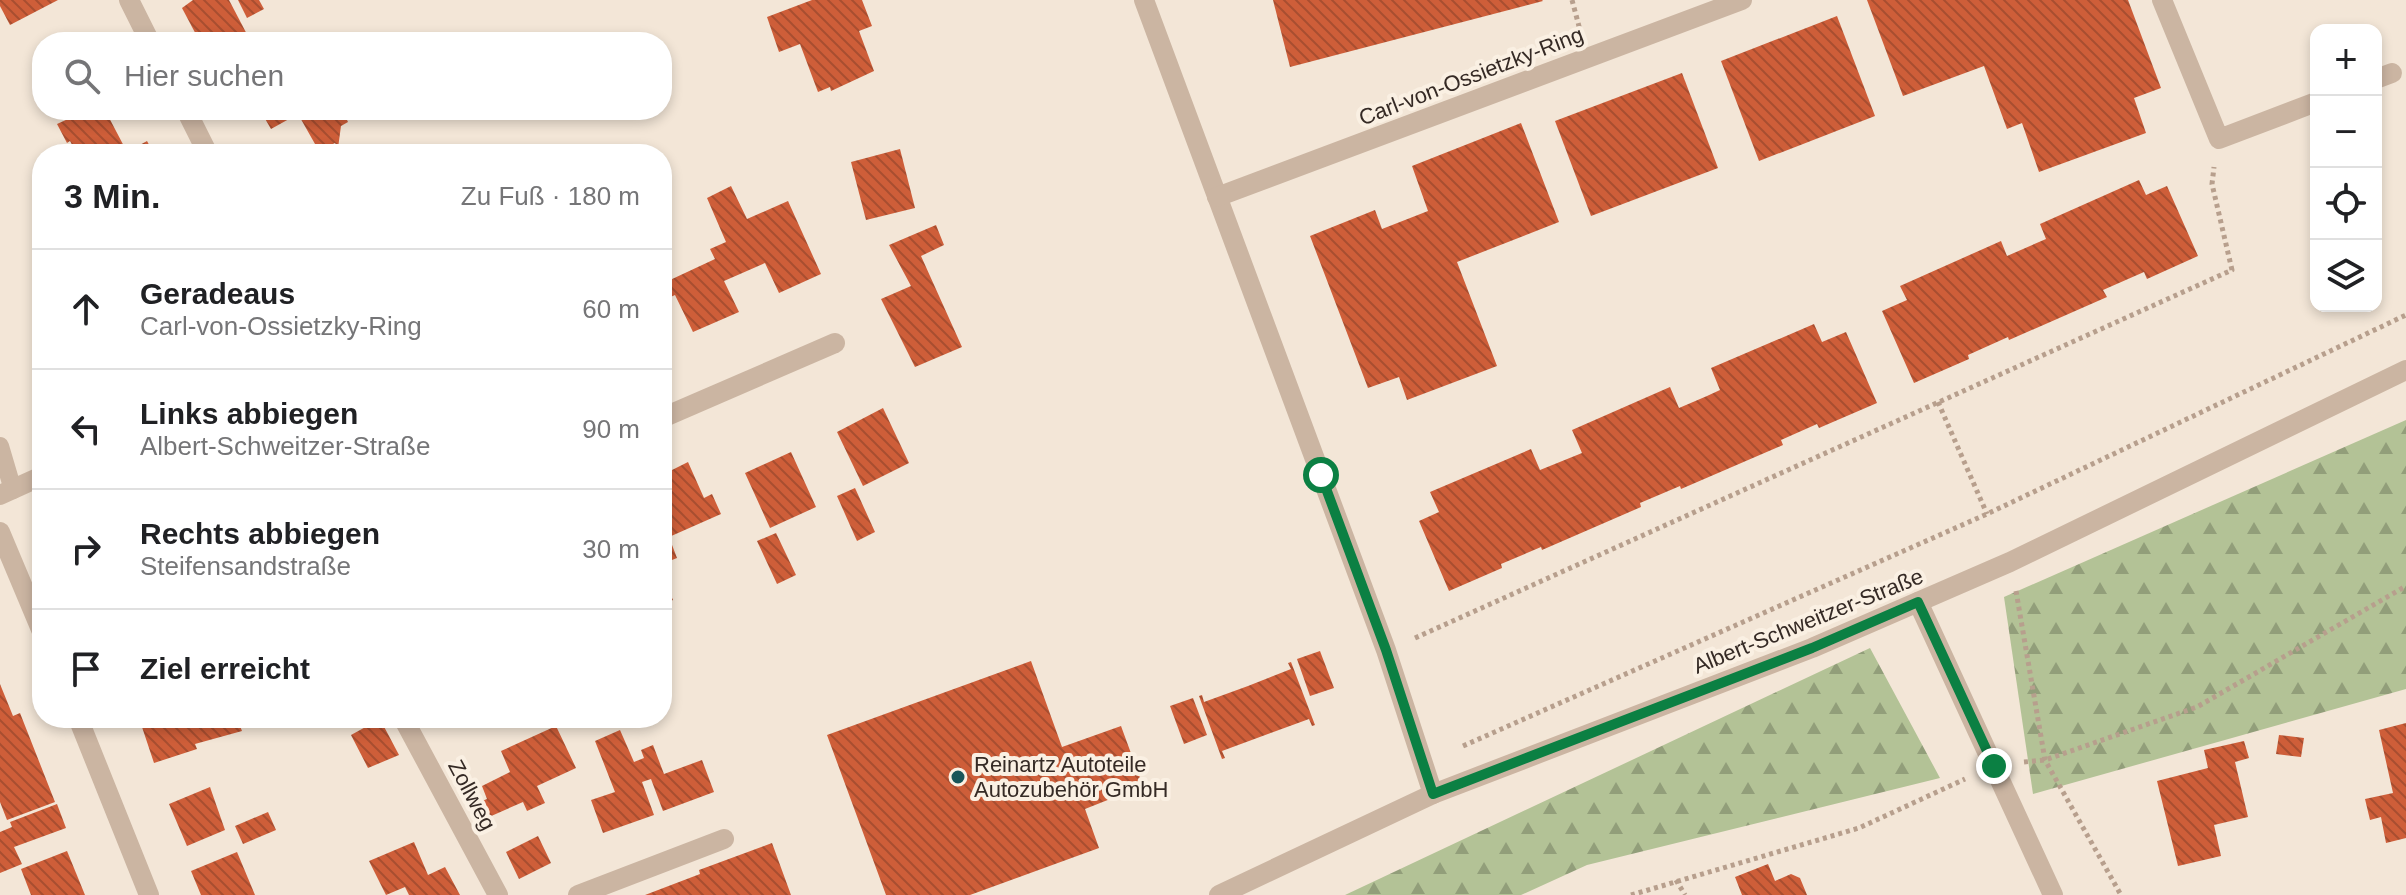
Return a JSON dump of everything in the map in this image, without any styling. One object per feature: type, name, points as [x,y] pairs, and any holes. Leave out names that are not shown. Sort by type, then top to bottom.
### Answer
[{"type":"street","points":[[129,0],[145,32]]},
{"type":"street","points":[[1144,0],[1386,650],[1433,794]]},
{"type":"street","name":"Carl-von-Ossietzky-Ring","points":[[1217,197],[1742,0]]},
{"type":"street","points":[[2162,0],[2219,139],[2310,104]]},
{"type":"street","points":[[191,120],[203,144]]},
{"type":"street","points":[[672,414],[835,343]]},
{"type":"street","name":"Albert-Schweitzer-Straße","points":[[1219,895],[1433,794],[1812,648],[2010,562],[2406,370]]},
{"type":"street","points":[[6,493],[32,481]]},
{"type":"street","points":[[0,532],[32,608]]},
{"type":"street","points":[[1918,602],[2053,895]]},
{"type":"street","points":[[82,728],[149,895]]},
{"type":"street","name":"Zollweg","points":[[408,728],[498,895]]},
{"type":"street","points":[[578,895],[724,839]]},
{"type":"lane","points":[[0,446],[6,493]]},
{"type":"path","points":[[1386,650],[2232,270],[2212,184],[2219,139]]},
{"type":"path","points":[[1456,785],[1449,752],[1987,514],[2406,315]]},
{"type":"path","points":[[1938,402],[1987,514]]},
{"type":"path","points":[[2010,562],[2045,760],[2121,895]]},
{"type":"path","points":[[1676,880],[1685,895]]},
{"type":"green space","points":[[2406,420],[2406,689],[2033,794],[2004,597]]},
{"type":"green space","points":[[1870,648],[1940,778],[1587,865],[1521,895],[1345,895]]},
{"type":"building","points":[[0,0],[58,0],[10,25]]},
{"type":"building","points":[[193,0],[229,0],[246,32],[195,32],[182,8]]},
{"type":"building","points":[[238,0],[259,0],[264,9],[247,18]]},
{"type":"building","points":[[812,0],[862,0],[872,26],[859,31],[874,71],[831,91],[830,87],[818,92],[800,44],[779,52],[767,17]]},
{"type":"building","points":[[1273,0],[1542,0],[1543,1],[1290,67]]},
{"type":"building","points":[[1867,0],[2128,0],[2161,88],[2134,98],[2146,133],[2039,172],[2022,123],[2007,129],[1984,66],[1903,96]]},
{"type":"building","points":[[1837,16],[1875,116],[1759,161],[1721,61]]},
{"type":"building","points":[[1682,73],[1718,168],[1591,216],[1555,121]]},
{"type":"building","points":[[66,120],[110,120],[123,144],[67,143],[57,124]]},
{"type":"building","points":[[266,120],[287,120],[271,129]]},
{"type":"building","points":[[301,120],[347,120],[341,126],[339,144],[315,144]]},
{"type":"building","points":[[1521,123],[1559,222],[1457,262],[1497,366],[1407,400],[1399,377],[1368,388],[1310,236],[1375,210],[1382,229],[1428,211],[1412,166]]},
{"type":"building","points":[[900,149],[915,208],[866,220],[851,162]]},
{"type":"building","points":[[2139,180],[2146,195],[2167,186],[2198,256],[2147,279],[2144,272],[2103,290],[2107,297],[2009,340],[2008,337],[1968,355],[1969,359],[1914,383],[1882,311],[1907,300],[1900,286],[2001,241],[2007,256],[2046,239],[2040,224]]},
{"type":"building","points":[[731,186],[747,219],[788,201],[821,274],[779,293],[765,263],[724,281],[739,312],[693,332],[675,295],[672,296],[672,279],[715,259],[710,249],[726,242],[707,198]]},
{"type":"building","points":[[936,225],[944,245],[921,256],[962,347],[915,367],[881,299],[911,286],[889,245]]},
{"type":"building","points":[[1814,324],[1822,342],[1846,332],[1877,403],[1819,428],[1817,424],[1781,440],[1783,445],[1681,489],[1680,486],[1640,503],[1641,507],[1542,550],[1541,547],[1501,564],[1502,568],[1449,591],[1419,521],[1439,512],[1430,492],[1531,449],[1540,470],[1582,453],[1572,430],[1670,387],[1679,408],[1707,396],[1720,390],[1711,368]]},
{"type":"building","points":[[883,408],[909,463],[863,486],[837,432]]},
{"type":"building","points":[[791,452],[816,507],[770,528],[745,473]]},
{"type":"building","points":[[688,462],[704,498],[712,494],[721,514],[672,536],[672,470]]},
{"type":"building","points":[[855,488],[875,532],[857,541],[837,496]]},
{"type":"building","points":[[776,533],[796,575],[777,584],[757,541]]},
{"type":"building","points":[[1320,651],[1334,688],[1310,696],[1297,659]]},
{"type":"building","name":"Reinartz Autoteile Autozubehör GmbH","points":[[1031,661],[1062,747],[1121,726],[1143,786],[1085,809],[1099,848],[970,895],[886,895],[827,735]]},
{"type":"building","points":[[1291,662],[1315,725],[1312,726],[1309,719],[1222,751],[1225,758],[1222,759],[1199,696],[1202,695],[1204,702],[1248,686],[1291,669],[1288,663]]},
{"type":"building","points":[[0,684],[13,716],[20,713],[55,802],[7,820],[0,802]]},
{"type":"building","points":[[1193,698],[1207,735],[1184,744],[1170,706]]},
{"type":"building","points":[[2406,723],[2406,838],[2386,843],[2381,817],[2370,820],[2365,799],[2393,793],[2379,730]]},
{"type":"building","points":[[142,728],[241,728],[242,731],[195,744],[197,749],[154,763]]},
{"type":"building","points":[[364,728],[385,728],[399,755],[368,768],[351,735]]},
{"type":"building","points":[[557,728],[576,768],[537,786],[545,803],[527,811],[523,802],[489,817],[482,801],[487,799],[482,786],[510,772],[501,751]]},
{"type":"building","points":[[620,730],[634,762],[644,758],[641,750],[653,745],[664,774],[702,760],[714,792],[663,811],[651,779],[642,782],[654,815],[603,833],[591,800],[615,792],[595,741]]},
{"type":"building","points":[[2279,735],[2304,738],[2301,757],[2276,754]]},
{"type":"building","points":[[2244,741],[2249,758],[2235,762],[2248,817],[2214,825],[2221,856],[2178,866],[2157,781],[2208,768],[2204,750]]},
{"type":"building","points":[[210,787],[225,830],[187,846],[169,804]]},
{"type":"building","points":[[57,804],[66,828],[14,847],[22,864],[0,873],[0,832],[12,827],[10,822]]},
{"type":"building","points":[[268,812],[276,830],[243,844],[235,826]]},
{"type":"building","points":[[538,836],[551,863],[519,879],[506,852]]},
{"type":"building","points":[[414,842],[428,875],[445,867],[460,895],[409,895],[405,887],[386,895],[369,861]]},
{"type":"building","points":[[772,843],[791,895],[645,895],[700,874],[699,870]]},
{"type":"building","points":[[67,851],[85,895],[31,895],[21,869]]},
{"type":"building","points":[[237,852],[255,895],[201,895],[191,871]]},
{"type":"building","points":[[1768,864],[1775,881],[1791,874],[1800,878],[1807,895],[1742,895],[1735,877]]},
{"type":"place","name":"Reinartz Autoteile Autozubehör GmbH","points":[[958,777]]},
{"type":"route","points":[[1321,475],[1386,650],[1433,794],[1812,648],[1918,602],[1994,766]]}]
